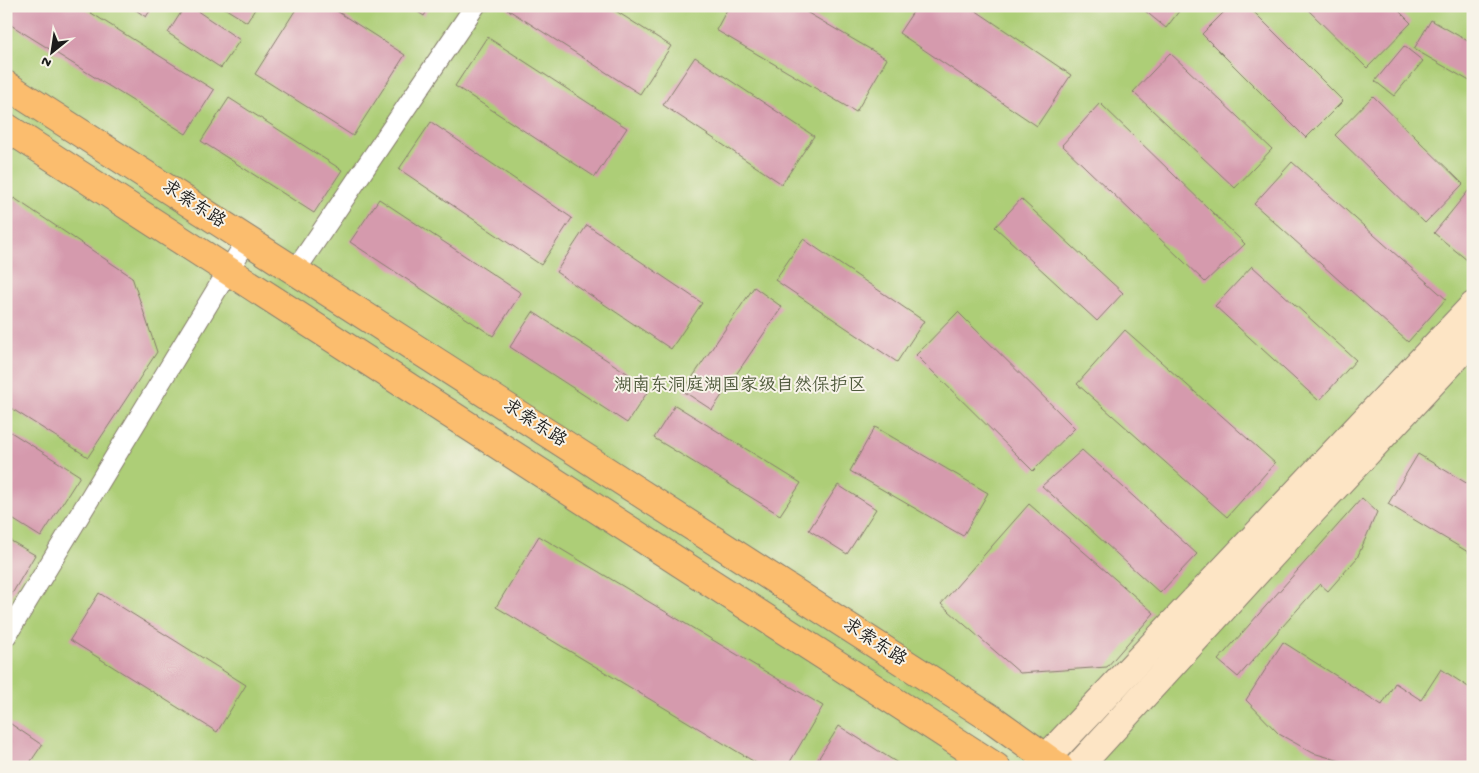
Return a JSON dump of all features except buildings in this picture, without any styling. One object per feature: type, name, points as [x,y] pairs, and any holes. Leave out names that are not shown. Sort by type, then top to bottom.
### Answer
[{"type":"main road","name":"求索东路","points":[[6,85],[995,721],[1048,763]]},
{"type":"main road","name":"求索东路","points":[[6,127],[996,767]]},
{"type":"main road","points":[[1048,763],[1473,306]]},
{"type":"main road","points":[[1078,767],[1473,339]]},
{"type":"street","points":[[295,271],[475,6]]},
{"type":"street","points":[[6,636],[247,240]]},
{"type":"green space","name":"湖南东洞庭湖国家级自然保护区","points":[[6,6],[1473,6],[1473,767],[6,767]]}]
